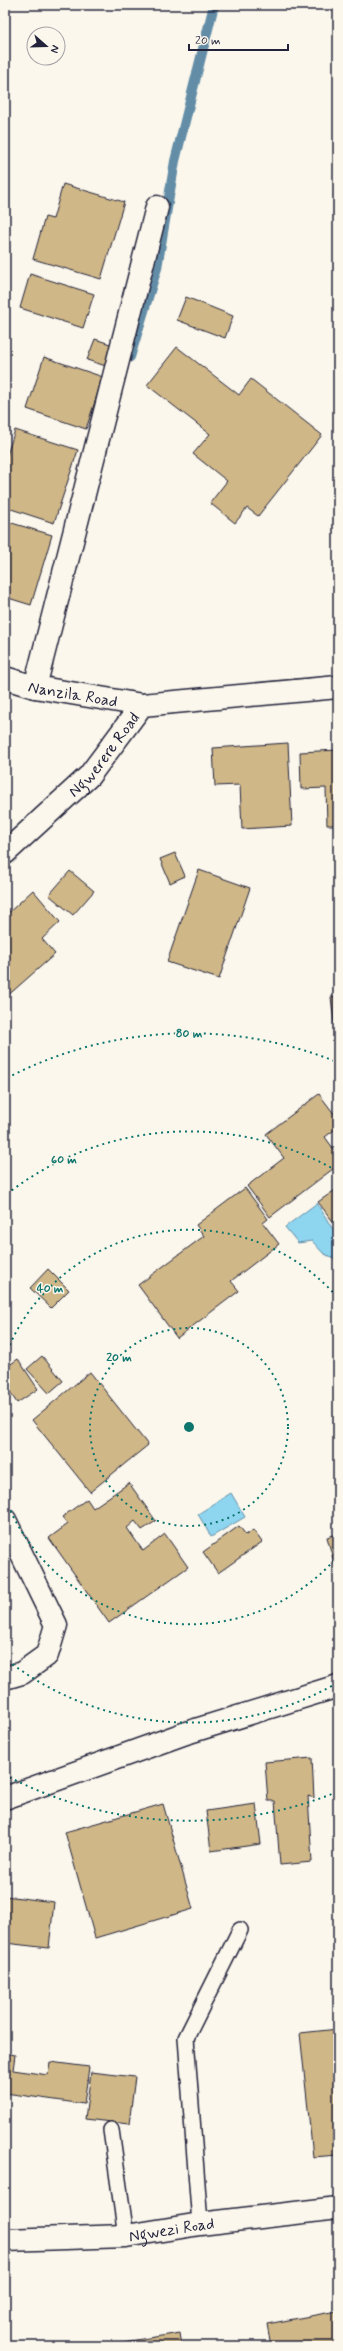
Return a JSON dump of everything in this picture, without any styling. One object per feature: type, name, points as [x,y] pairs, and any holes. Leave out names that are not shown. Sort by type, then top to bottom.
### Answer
[{"type":"street","points":[[35,687],[157,207]]},
{"type":"street","name":"Nanzila Road","points":[[5,678],[35,687],[142,704]]},
{"type":"street","name":"Ngwerere Road","points":[[5,853],[89,776],[142,704],[338,687]]},
{"type":"street","points":[[5,1520],[56,1625],[47,1655],[22,1673],[5,1678]]},
{"type":"street","points":[[5,1798],[186,1733],[338,1686]]},
{"type":"street","name":"Ngwezi Road","points":[[5,2240],[126,2236],[200,2224],[338,2208]]},
{"type":"lane","points":[[200,2224],[186,2038],[240,1930]]},
{"type":"lane","points":[[110,2130],[126,2236]]},
{"type":"water","points":[[317,1203],[332,1228],[338,1230],[338,1261],[323,1253],[312,1241],[298,1243],[285,1227]]},
{"type":"water","points":[[231,1493],[245,1517],[211,1537],[198,1514]]},
{"type":"building","points":[[63,184],[124,202],[101,279],[33,259],[45,217],[53,219]]},
{"type":"building","points":[[30,274],[94,294],[83,328],[20,308]]},
{"type":"building","points":[[186,297],[233,316],[225,338],[177,320]]},
{"type":"building","points":[[95,339],[116,346],[109,367],[87,360]]},
{"type":"building","points":[[177,347],[239,395],[251,379],[322,435],[258,516],[247,508],[235,523],[210,503],[227,481],[193,454],[210,434],[147,385]]},
{"type":"building","points":[[44,357],[103,377],[86,429],[27,409]]},
{"type":"building","points":[[15,430],[78,450],[54,523],[5,507],[5,461]]},
{"type":"building","points":[[5,521],[52,535],[31,605],[5,597]]},
{"type":"building","points":[[288,743],[292,826],[242,829],[240,785],[215,786],[213,748]]},
{"type":"building","points":[[338,750],[338,825],[327,825],[326,788],[301,789],[300,752]]},
{"type":"building","points":[[175,853],[185,876],[170,883],[160,859]]},
{"type":"building","points":[[199,870],[250,888],[219,979],[167,962]]},
{"type":"building","points":[[70,871],[94,891],[73,915],[49,895]]},
{"type":"building","points":[[33,890],[60,922],[42,939],[55,954],[5,998],[5,916]]},
{"type":"building","points":[[338,996],[338,1047],[337,1047],[331,997]]},
{"type":"building","points":[[319,1094],[338,1119],[338,1127],[325,1137],[338,1155],[338,1165],[270,1217],[247,1186],[284,1158],[266,1134]]},
{"type":"building","points":[[245,1188],[268,1219],[263,1223],[279,1244],[231,1281],[239,1291],[177,1338],[138,1285],[204,1236],[196,1225]]},
{"type":"building","points":[[338,1188],[338,1228],[318,1202]]},
{"type":"building","points":[[48,1269],[69,1290],[51,1308],[30,1288]]},
{"type":"building","points":[[42,1356],[63,1381],[49,1393],[27,1369]]},
{"type":"building","points":[[18,1359],[38,1389],[17,1403],[5,1385],[5,1368]]},
{"type":"building","points":[[90,1372],[148,1445],[90,1492],[32,1420]]},
{"type":"building","points":[[129,1483],[156,1521],[142,1530],[135,1521],[127,1528],[143,1551],[165,1534],[188,1567],[109,1623],[49,1538],[68,1524],[62,1517],[87,1499],[93,1508]]},
{"type":"building","points":[[239,1526],[246,1535],[253,1530],[262,1542],[218,1573],[203,1552]]},
{"type":"building","points":[[338,1534],[338,1565],[335,1566],[327,1537]]},
{"type":"building","points":[[312,1758],[314,1798],[308,1796],[312,1862],[280,1865],[275,1801],[268,1801],[265,1762]]},
{"type":"building","points":[[163,1804],[193,1909],[95,1938],[65,1832]]},
{"type":"building","points":[[256,1804],[261,1844],[211,1851],[206,1811]]},
{"type":"building","points":[[5,1896],[54,1902],[49,1948],[5,1943]]},
{"type":"building","points":[[338,2029],[338,2155],[313,2157],[300,2033]]},
{"type":"building","points":[[5,2053],[15,2055],[13,2070],[48,2075],[50,2062],[89,2067],[84,2104],[5,2093]]},
{"type":"building","points":[[91,2072],[135,2077],[129,2124],[85,2119]]},
{"type":"building","points":[[337,2311],[338,2346],[271,2346],[267,2324]]},
{"type":"building","points":[[180,2333],[182,2346],[123,2346],[123,2342]]},
{"type":"waterway","points":[[130,357],[157,268],[175,161],[214,5]]}]
